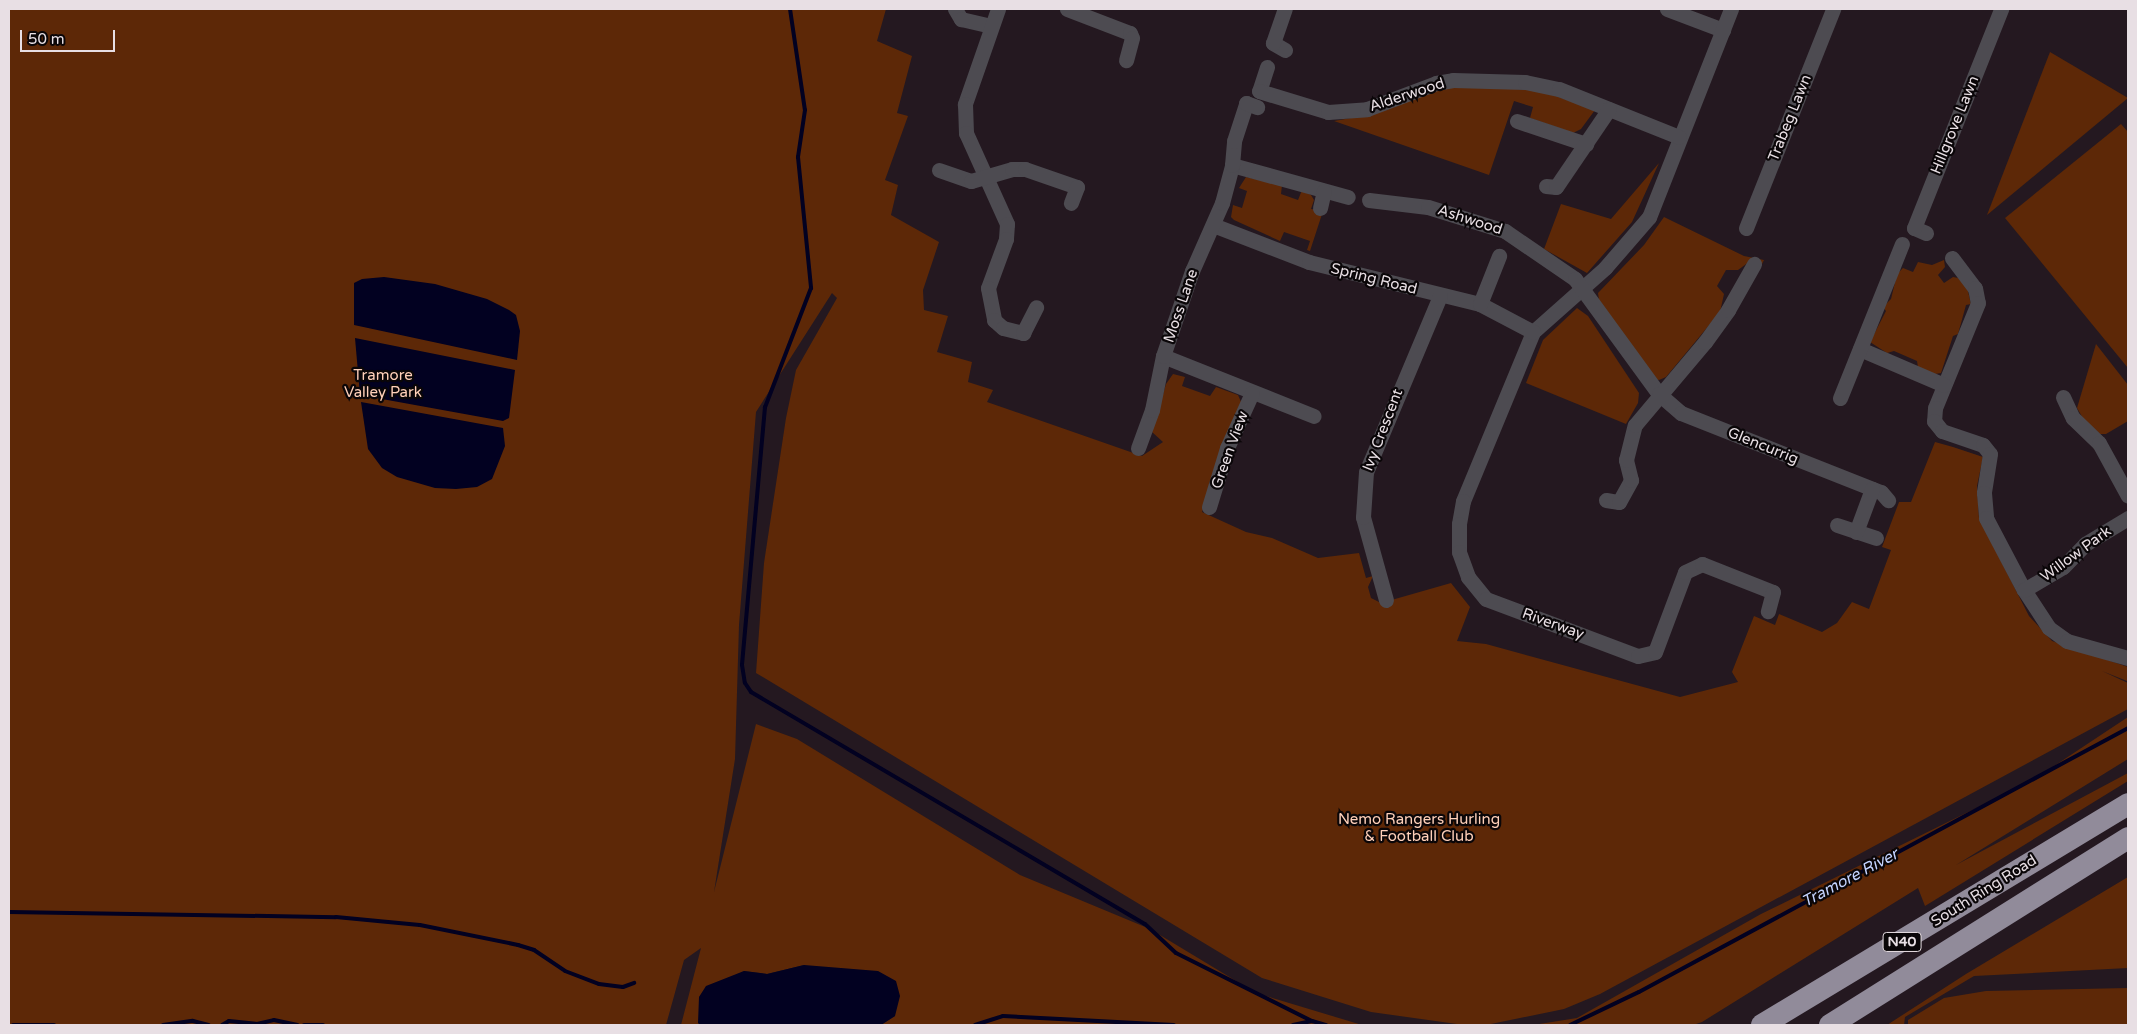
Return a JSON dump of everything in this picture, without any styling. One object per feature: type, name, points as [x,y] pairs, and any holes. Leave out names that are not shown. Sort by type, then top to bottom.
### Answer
[{"type":"highway","points":[[2040,857],[2128,792]]},
{"type":"highway","name":"South Ring Road","points":[[1762,1025],[2128,804]]},
{"type":"highway","name":"N40","points":[[1830,1025],[2128,838]]},
{"type":"highway","points":[[2088,864],[2128,842]]},
{"type":"street","points":[[955,9],[961,19],[991,26]]},
{"type":"street","points":[[998,9],[968,94],[965,115],[970,147],[1008,224],[1006,239],[988,288],[994,320],[1003,328],[1023,333],[1036,307]]},
{"type":"street","points":[[1067,9],[1130,33],[1132,38],[1126,60]]},
{"type":"street","points":[[1285,9],[1273,43],[1285,50]]},
{"type":"street","points":[[1667,9],[1723,30]]},
{"type":"street","points":[[1533,332],[1582,288],[1642,228],[1731,9]]},
{"type":"street","name":"Trabeg Lawn","points":[[1746,228],[1833,9]]},
{"type":"street","name":"Hillgrove Lawn","points":[[1926,233],[1914,228],[2001,9]]},
{"type":"street","name":"Alderwood","points":[[1267,67],[1259,91],[1328,112],[1367,109],[1436,83],[1490,80],[1525,82],[1559,88],[1680,137]]},
{"type":"street","name":"Moss Lane","points":[[1138,448],[1152,410],[1163,356],[1192,271],[1213,225],[1232,165],[1234,141],[1246,103],[1257,107]]},
{"type":"street","points":[[1546,186],[1556,187],[1609,109]]},
{"type":"street","points":[[1516,122],[1586,144]]},
{"type":"street","points":[[1232,165],[1348,198]]},
{"type":"street","points":[[939,170],[971,181],[1012,169],[1035,172],[1077,187],[1071,203]]},
{"type":"street","points":[[1320,208],[1324,191]]},
{"type":"street","name":"Ashwood","points":[[1369,200],[1428,206],[1505,231],[1568,272],[1582,288]]},
{"type":"street","name":"Spring Road","points":[[1213,225],[1309,262],[1440,296],[1480,304],[1533,332]]},
{"type":"street","points":[[1840,398],[1902,244]]},
{"type":"street","points":[[1480,304],[1499,256]]},
{"type":"street","points":[[1860,349],[1944,384],[1978,303],[1970,278],[1952,258]]},
{"type":"street","points":[[1606,500],[1619,502],[1631,480],[1626,460],[1636,425],[1659,394],[1705,342],[1728,310],[1754,264]]},
{"type":"street","name":"Glencurrig","points":[[1582,288],[1659,394],[1681,413],[1881,492],[1888,500]]},
{"type":"street","name":"Ivy Crescent","points":[[1386,600],[1363,517],[1366,472],[1440,296]]},
{"type":"street","name":"Riverway","points":[[1533,332],[1464,501],[1458,524],[1458,552],[1468,577],[1486,599],[1638,656],[1655,652],[1685,572],[1702,564],[1773,592],[1768,612]]},
{"type":"street","name":"Green View","points":[[1163,356],[1252,393],[1314,416]]},
{"type":"street","name":"Willow Park","points":[[1944,384],[1934,414],[1937,428],[1983,445],[1991,460],[1984,493],[1986,518],[2042,620],[2056,635],[2128,658]]},
{"type":"street","name":"Green View","points":[[1209,507],[1227,448],[1252,393]]},
{"type":"street","points":[[2063,397],[2073,418],[2099,443],[2128,496]]},
{"type":"street","points":[[1856,532],[1872,489]]},
{"type":"street","name":"Willow Park","points":[[2024,590],[2063,567],[2085,544],[2128,518]]},
{"type":"street","points":[[1837,525],[1876,538]]},
{"type":"green space","points":[[9,9],[886,9],[877,41],[912,56],[897,113],[908,116],[885,180],[898,185],[891,215],[939,242],[923,290],[924,310],[948,316],[937,352],[972,362],[968,382],[993,390],[987,402],[1142,456],[1163,442],[1152,432],[1166,384],[1173,374],[1185,377],[1182,386],[1210,396],[1216,387],[1238,395],[1242,404],[1226,439],[1202,512],[1246,532],[1272,538],[1318,558],[1359,553],[1366,578],[1373,576],[1368,587],[1371,598],[1381,603],[1451,583],[1470,607],[1457,641],[1486,644],[1680,697],[1738,682],[1732,672],[1754,616],[1775,625],[1779,614],[1822,632],[1837,623],[1852,602],[1869,609],[1891,550],[1882,547],[1899,502],[1911,502],[1935,442],[1983,457],[1977,486],[1979,518],[2029,616],[2052,641],[2128,667],[2127,681],[2102,671],[2128,683],[2128,709],[1600,994],[1564,1009],[1486,1025],[1464,1025],[1371,1012],[1262,978],[756,673],[764,563],[786,418],[796,370],[837,298],[832,293],[756,412],[739,625],[735,759],[714,892],[756,724],[797,739],[1020,875],[1150,929],[1256,993],[1362,1025],[881,1025],[895,1016],[804,965],[767,974],[744,971],[699,997],[700,1025],[681,1025],[701,948],[684,960],[666,1025],[9,1025]]},
{"type":"green space","points":[[2050,52],[2128,98],[1987,215]]},
{"type":"green space","points":[[1447,86],[1539,90],[1595,110],[1581,129],[1573,133],[1530,118],[1533,107],[1514,101],[1489,175],[1334,121],[1362,116]]},
{"type":"green space","points":[[2121,124],[2128,132],[2128,368],[2005,218]]},
{"type":"green space","points":[[1659,163],[1632,222],[1587,273],[1544,249],[1561,204],[1611,219]]},
{"type":"green space","points":[[1246,177],[1282,185],[1281,194],[1298,200],[1302,190],[1311,195],[1314,200],[1311,209],[1323,211],[1310,251],[1307,250],[1310,241],[1284,232],[1280,241],[1231,217],[1233,205],[1242,208],[1247,191],[1239,188]]},
{"type":"green space","points":[[1664,217],[1744,256],[1764,260],[1761,266],[1749,262],[1738,270],[1726,270],[1717,286],[1724,294],[1720,312],[1666,377],[1659,380],[1654,379],[1599,300],[1598,293],[1644,245]]},
{"type":"green space","points":[[1944,260],[1945,267],[1938,275],[1944,283],[1953,277],[1958,278],[1967,287],[1971,304],[1966,305],[1958,334],[1953,336],[1941,373],[1935,374],[1918,367],[1917,361],[1894,351],[1887,353],[1870,342],[1886,311],[1883,307],[1891,299],[1897,274],[1903,268],[1913,272],[1918,262],[1932,265]]},
{"type":"green space","points":[[1577,308],[1588,316],[1639,393],[1638,403],[1626,424],[1526,383],[1543,340]]},
{"type":"green space","points":[[2096,344],[2128,385],[2128,421],[2106,434],[2100,434],[2084,420],[2077,408]]},
{"type":"green space","points":[[2128,717],[2128,759],[1956,865],[2128,773],[2128,781],[1925,906],[1918,888],[1702,1022],[1693,1025],[1533,1025],[1577,1018],[1761,914],[2033,780]]},
{"type":"green space","points":[[2128,877],[2128,968],[1974,976],[1905,1017],[1904,1025],[1887,1025],[1966,974]]},
{"type":"green space","points":[[2128,988],[2128,1025],[1908,1025],[1908,1020],[1944,998],[1986,991]]},
{"type":"water","points":[[384,277],[435,284],[487,299],[509,310],[516,315],[520,331],[517,360],[354,325],[354,283],[362,279]]},
{"type":"water","points":[[355,338],[515,370],[509,418],[503,421],[360,395]]},
{"type":"water","points":[[361,402],[503,428],[505,446],[492,479],[477,487],[456,489],[435,488],[397,477],[382,468],[368,449]]},
{"type":"water","points":[[804,965],[878,971],[896,981],[900,996],[895,1016],[881,1025],[700,1025],[698,1023],[699,997],[706,986],[744,971],[767,974]]},
{"type":"waterway","points":[[790,9],[805,110],[798,157],[811,288],[765,407],[742,665],[745,683],[751,692],[1145,924],[1176,953],[1312,1021]]},
{"type":"waterway","name":"Tramore River","points":[[1570,1025],[1639,992],[2128,728]]},
{"type":"waterway","points":[[9,912],[336,917],[420,925],[534,950],[565,971],[599,984],[623,987],[634,983]]},
{"type":"waterway","name":"Tramore River","points":[[975,1025],[1003,1016],[1174,1025]]},
{"type":"waterway","name":"Tramore River","points":[[222,1025],[229,1021],[257,1024],[274,1020],[297,1025]]},
{"type":"waterway","name":"Tramore River","points":[[163,1025],[193,1021],[209,1025]]},
{"type":"waterway","name":"Tramore River","points":[[1293,1025],[1312,1021],[1326,1025]]},
{"type":"waterway","name":"Tramore River","points":[[13,1025],[54,1025]]},
{"type":"waterway","name":"Tramore River","points":[[304,1025],[323,1025]]},
{"type":"park label","name":"Tramore Valley Park","points":[[383,384]]},
{"type":"park label","name":"Nemo Rangers Hurling & Football Club","points":[[1419,828]]}]
